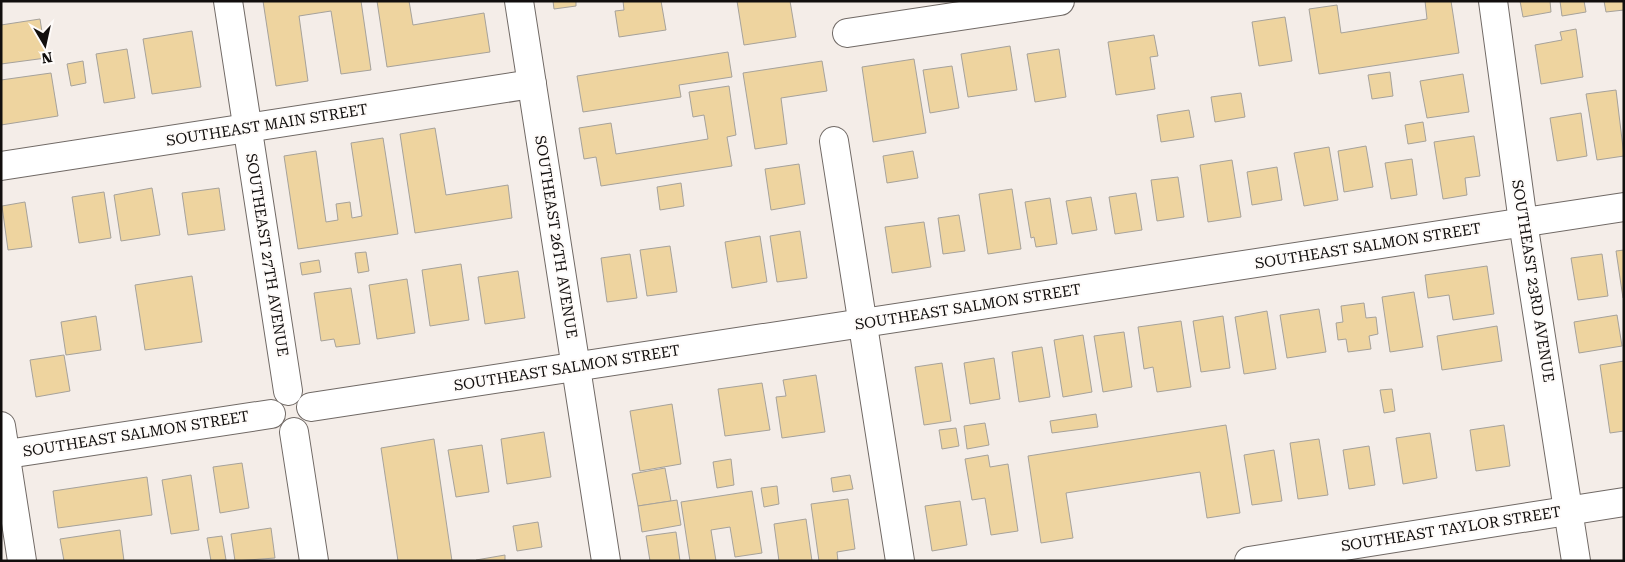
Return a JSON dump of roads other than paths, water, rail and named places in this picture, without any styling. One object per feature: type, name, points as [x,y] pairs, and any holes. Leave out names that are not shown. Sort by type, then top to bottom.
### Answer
[{"type":"street","name":"SOUTHEAST 27TH AVENUE","points":[[228,1],[288,391]]},
{"type":"street","name":"SOUTHEAST 26TH AVENUE","points":[[520,1],[606,561]]},
{"type":"street","points":[[847,33],[1060,1]]},
{"type":"street","name":"SOUTHEAST 23RD AVENUE","points":[[1493,1],[1523,222],[1576,561]]},
{"type":"street","name":"SOUTHEAST MAIN STREET","points":[[1,166],[532,84]]},
{"type":"street","points":[[834,141],[900,561]]},
{"type":"street","name":"SOUTHEAST SALMON STREET","points":[[311,407],[1624,207]]},
{"type":"street","points":[[288,391],[305,396],[311,407],[310,420],[301,430],[294,432],[281,430],[270,414],[273,401],[282,393],[288,391]]},
{"type":"street","name":"SOUTHEAST SALMON STREET","points":[[3,455],[270,414]]},
{"type":"street","points":[[1,426],[3,455],[22,561]]},
{"type":"street","points":[[294,432],[314,561]]},
{"type":"street","name":"SOUTHEAST TAYLOR STREET","points":[[1249,561],[1624,502]]}]
